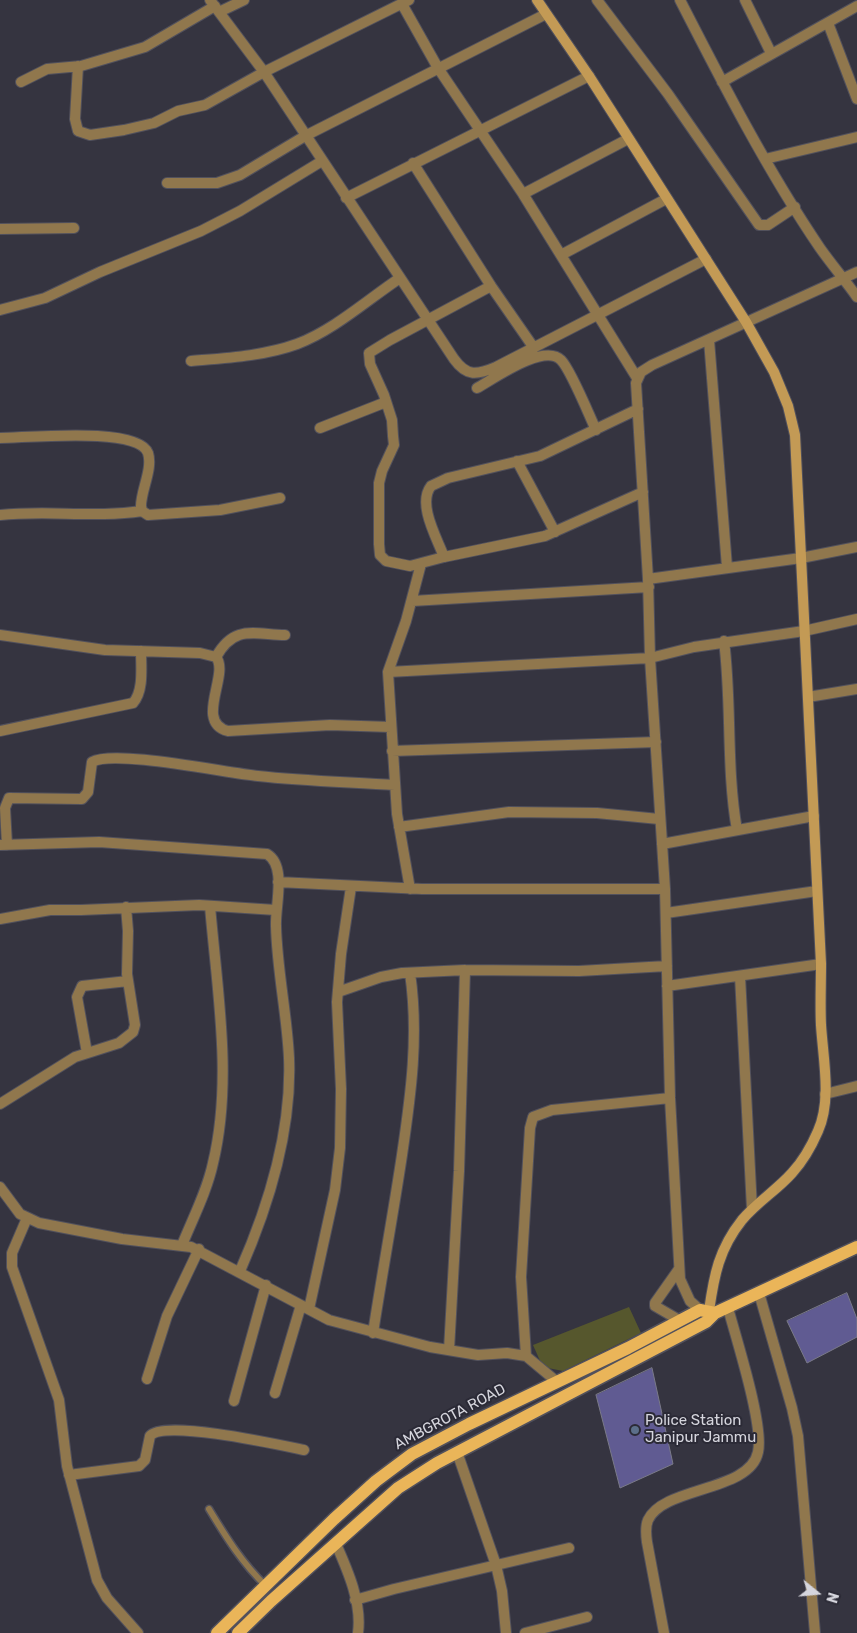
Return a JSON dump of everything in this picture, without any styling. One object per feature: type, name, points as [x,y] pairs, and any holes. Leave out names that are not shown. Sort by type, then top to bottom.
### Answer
[{"type":"main road","points":[[238,1633],[398,1488],[419,1473],[706,1322],[708,1311],[728,1308],[857,1247]]},
{"type":"main road","name":"AMBGROTA ROAD","points":[[217,1633],[334,1520],[400,1462],[426,1446],[556,1381],[628,1348],[679,1320],[708,1311]]},
{"type":"street","points":[[21,82],[47,69],[78,66],[145,48],[215,6],[244,0]]},
{"type":"street","points":[[78,66],[76,128],[82,134],[90,136],[146,125],[178,111],[206,105],[264,72],[406,2],[438,68],[478,130],[523,194],[637,378],[649,583],[650,658],[665,889],[670,1098],[679,1269],[680,1279],[690,1302],[708,1311],[710,1290],[721,1255],[730,1238],[752,1210],[792,1173],[802,1160],[820,1129],[825,1094],[821,1022],[821,964],[795,435],[788,406],[774,372],[746,322],[589,76],[537,0]]},
{"type":"street","points":[[597,0],[668,94],[759,225],[768,225],[794,207]]},
{"type":"street","points":[[680,0],[722,82],[765,159],[824,255],[857,297]]},
{"type":"street","points":[[749,2],[771,53]]},
{"type":"street","points":[[215,6],[264,72],[459,366],[470,374],[480,374],[534,348],[598,313],[706,259]]},
{"type":"street","points":[[722,82],[857,6]]},
{"type":"street","points":[[167,183],[200,184],[229,180],[240,176],[305,136],[546,14]]},
{"type":"street","points":[[828,23],[857,98]]},
{"type":"street","points":[[346,198],[478,130],[589,76]]},
{"type":"street","points":[[765,159],[857,137]]},
{"type":"street","points":[[523,194],[628,139]]},
{"type":"street","points":[[0,310],[45,298],[100,272],[201,232],[322,162]]},
{"type":"street","points":[[413,163],[491,286],[534,348]]},
{"type":"street","points":[[561,255],[666,199]]},
{"type":"street","points":[[0,229],[74,228]]},
{"type":"street","points":[[637,378],[644,369],[652,365],[844,280],[857,272]]},
{"type":"street","points":[[191,362],[245,356],[298,343],[323,331],[400,278]]},
{"type":"street","points":[[491,286],[369,353],[370,364],[392,420],[394,445],[382,471],[379,483],[378,544],[380,555],[386,561],[401,565],[421,564],[444,557],[524,541],[555,532],[643,492]]},
{"type":"street","points":[[710,340],[727,567]]},
{"type":"street","points":[[477,388],[528,360],[541,355],[556,356],[565,365],[596,430]]},
{"type":"street","points":[[320,428],[386,402]]},
{"type":"street","points":[[444,557],[428,510],[426,497],[431,486],[448,478],[540,456],[638,409]]},
{"type":"street","points":[[0,438],[105,435],[133,441],[144,448],[149,462],[141,502],[142,511],[148,516],[204,512],[280,498]]},
{"type":"street","points":[[517,461],[555,532]]},
{"type":"street","points":[[0,515],[27,512],[122,513],[142,511]]},
{"type":"street","points":[[412,601],[649,583],[727,567],[801,558],[857,547]]},
{"type":"street","points":[[410,889],[399,827],[392,751],[388,672],[412,601],[421,564]]},
{"type":"street","points":[[388,672],[650,658],[724,641],[804,631],[857,619]]},
{"type":"street","points":[[216,657],[229,638],[236,634],[285,635]]},
{"type":"street","points":[[0,635],[105,650],[200,653],[216,657],[220,665],[213,701],[214,714],[218,726],[223,730],[238,731],[330,725],[391,727]]},
{"type":"street","points":[[724,641],[730,706],[732,795],[737,830]]},
{"type":"street","points":[[0,731],[133,703],[136,700],[140,684],[141,651]]},
{"type":"street","points":[[808,698],[857,689]]},
{"type":"street","points":[[392,751],[656,742]]},
{"type":"street","points":[[240,1272],[254,1240],[274,1177],[281,1143],[289,1074],[276,910],[278,882],[276,862],[267,854],[99,842],[4,845],[5,808],[9,798],[82,799],[88,792],[92,762],[98,759],[136,759],[212,771],[286,779],[395,785]]},
{"type":"street","points":[[399,827],[509,812],[597,812],[659,819]]},
{"type":"street","points":[[662,844],[814,816]]},
{"type":"street","points":[[278,882],[410,889],[665,889]]},
{"type":"street","points":[[275,1393],[305,1307],[333,1199],[340,1148],[341,1089],[338,992],[341,954],[351,887]]},
{"type":"street","points":[[666,914],[817,891]]},
{"type":"street","points":[[0,919],[59,909],[89,910],[126,907],[210,906],[276,910]]},
{"type":"street","points":[[182,1244],[213,1165],[220,1115],[222,1065],[210,906]]},
{"type":"street","points":[[0,1104],[75,1057],[119,1043],[133,1032],[135,1025],[128,981],[126,907]]},
{"type":"street","points":[[667,986],[821,964]]},
{"type":"street","points":[[338,992],[382,977],[410,973],[465,970],[578,971],[667,966]]},
{"type":"street","points":[[449,1350],[459,1170],[465,970]]},
{"type":"street","points":[[373,1333],[411,1091],[416,1033],[415,1007],[410,973]]},
{"type":"street","points":[[740,976],[752,1210]]},
{"type":"street","points":[[87,1053],[77,997],[79,990],[82,986],[128,981]]},
{"type":"street","points":[[825,1094],[857,1086]]},
{"type":"street","points":[[526,1356],[521,1277],[530,1128],[533,1117],[539,1113],[552,1110],[670,1098]]},
{"type":"street","points":[[0,1187],[20,1214],[27,1218],[51,1226],[122,1239],[182,1244],[198,1249],[329,1320],[373,1333],[449,1350],[478,1354],[526,1356],[556,1381]]},
{"type":"street","points":[[27,1218],[12,1253],[12,1267],[59,1400],[69,1475],[100,1590],[138,1633]]},
{"type":"street","points":[[147,1379],[167,1316],[198,1249]]},
{"type":"street","points":[[679,1269],[655,1302],[661,1312],[679,1320]]},
{"type":"street","points":[[234,1400],[266,1285]]},
{"type":"street","points":[[758,1294],[798,1436],[815,1633]]},
{"type":"street","points":[[664,1633],[647,1542],[648,1518],[663,1506],[740,1474],[753,1462],[758,1452],[754,1411],[728,1308]]},
{"type":"street","points":[[69,1475],[139,1466],[145,1460],[150,1436],[158,1431],[204,1432],[304,1450]]},
{"type":"street","points":[[456,1452],[496,1565],[502,1591],[506,1633]]},
{"type":"street","points":[[336,1544],[349,1574],[355,1600],[358,1633]]},
{"type":"street","points":[[355,1600],[570,1548]]},
{"type":"street","points":[[525,1633],[588,1617]]},
{"type":"lane","points":[[209,1509],[235,1551],[248,1568],[266,1586]]},
{"type":"green space","points":[[629,1307],[641,1333],[563,1371],[548,1368],[541,1363],[533,1345]]},
{"type":"building","points":[[847,1293],[857,1319],[857,1337],[807,1363],[787,1321]]},
{"type":"building","name":"Police Station Janipur Jammu","points":[[652,1368],[673,1464],[620,1488],[596,1395]]},
{"type":"place","name":"Police Station Janipur Jammu","points":[[635,1430]]}]
